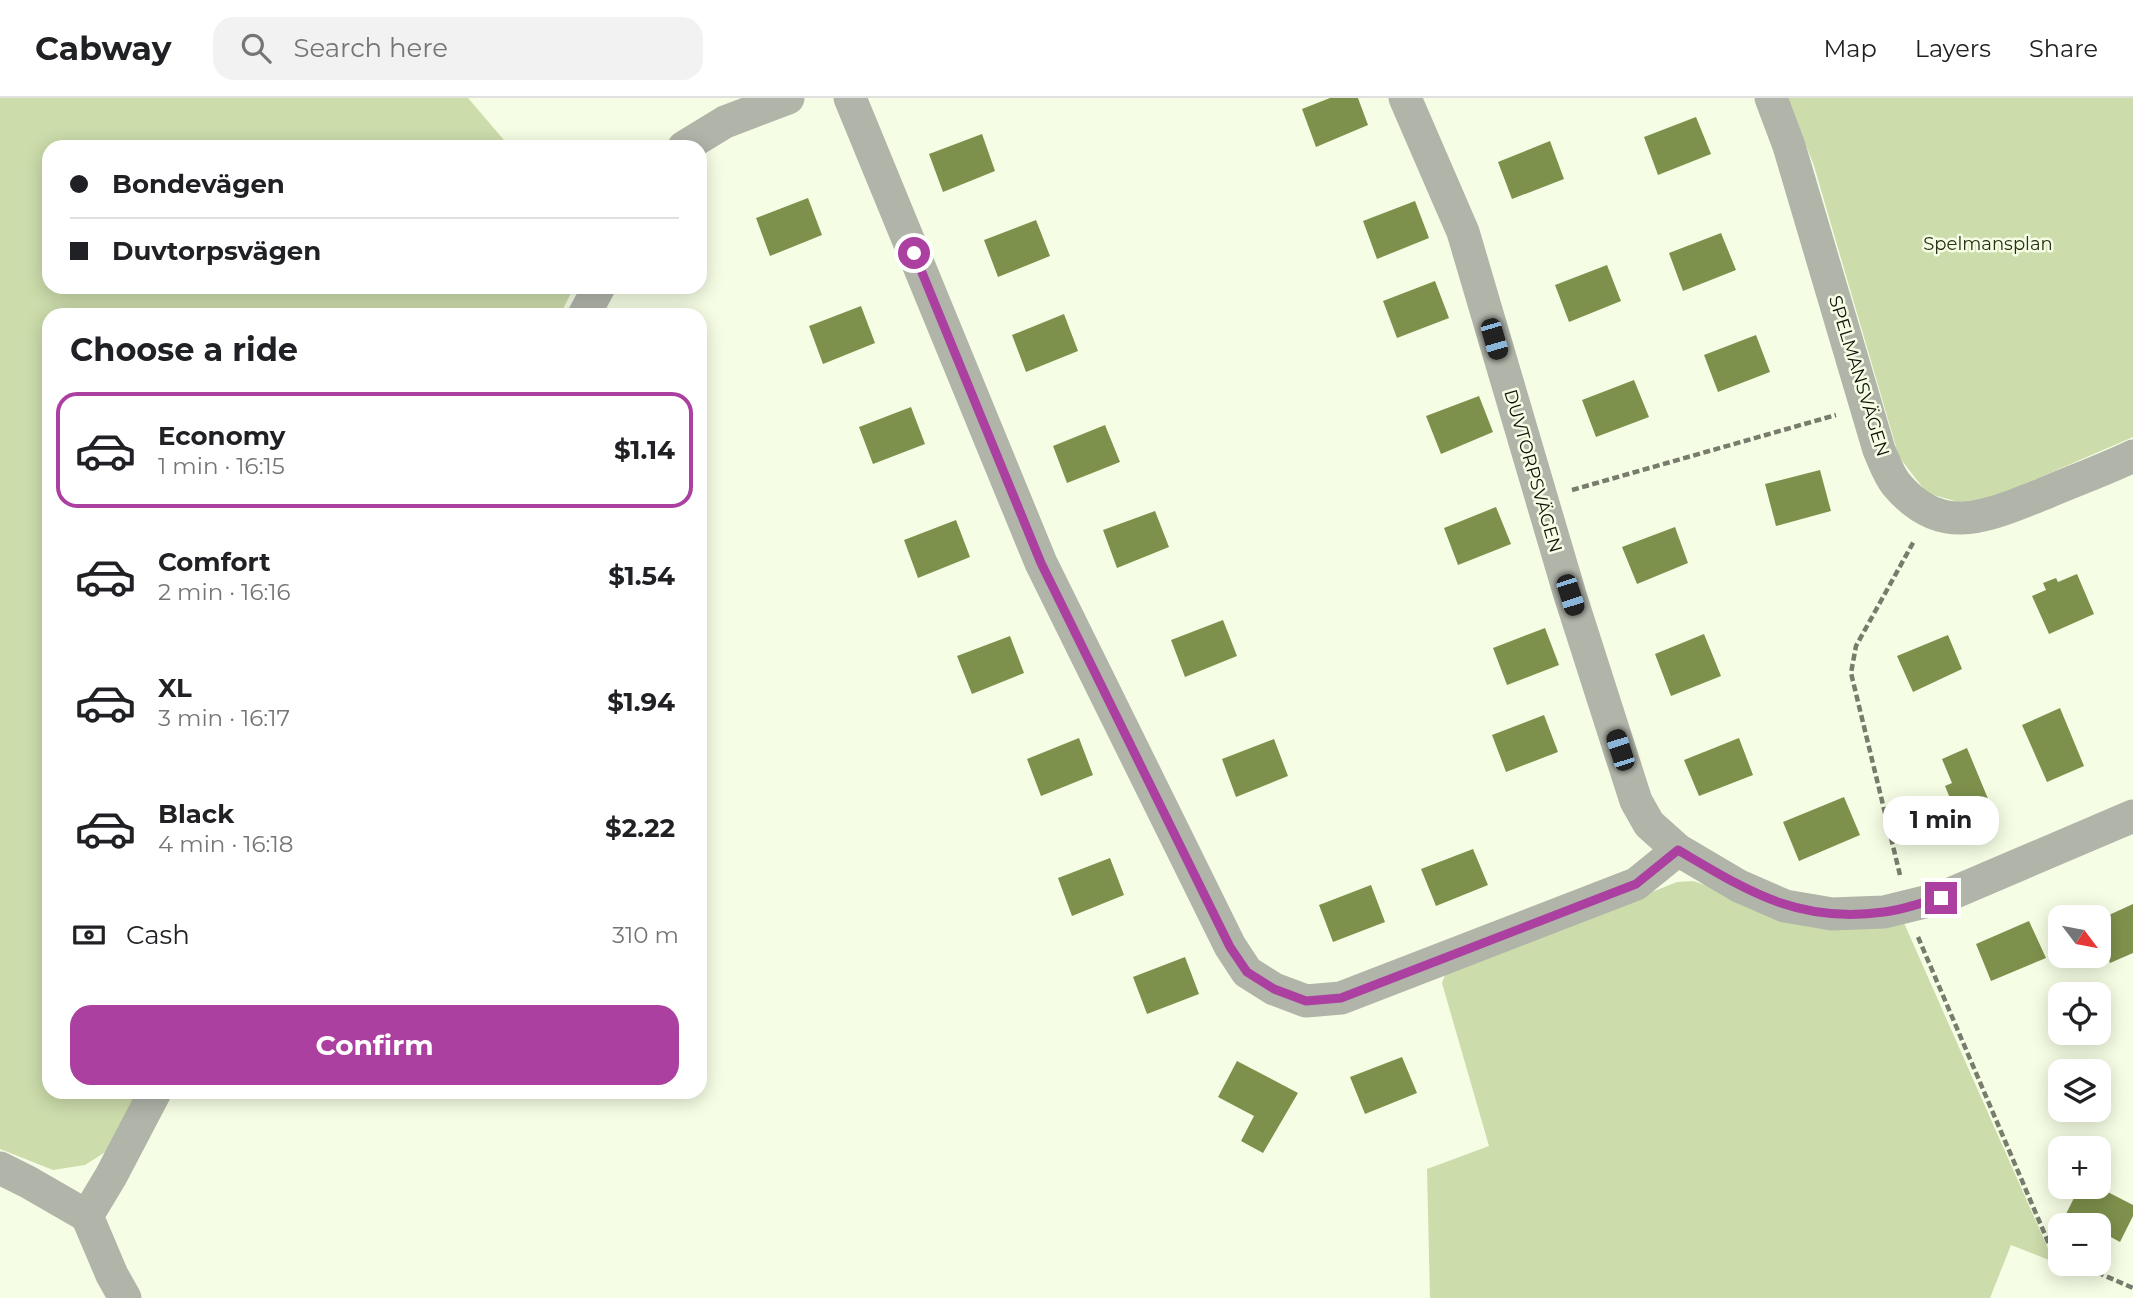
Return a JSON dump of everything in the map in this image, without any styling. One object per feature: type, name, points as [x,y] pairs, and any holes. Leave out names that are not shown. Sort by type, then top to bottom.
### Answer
[{"type":"street","points":[[695,140],[725,122],[788,98]]},
{"type":"street","points":[[850,98],[1041,563],[1230,947],[1247,972],[1274,989],[1306,1001],[1341,998],[1636,884],[1678,850]]},
{"type":"street","name":"DUVTORPSVÄGEN","points":[[1405,98],[1463,232],[1574,608],[1636,801],[1649,824],[1678,850],[1739,886],[1785,906],[1832,914],[1884,912],[1941,898],[2133,816]]},
{"type":"street","name":"SPELMANSVÄGEN","points":[[1771,98],[1789,146],[1879,450],[1895,482],[1919,506],[1945,517],[1974,519],[2133,456]]},
{"type":"street","points":[[87,1216],[151,1099]]},
{"type":"street","points":[[0,1168],[87,1216],[112,1275],[125,1298]]},
{"type":"path","points":[[1542,499],[1867,406]]},
{"type":"path","points":[[1928,510],[1860,637],[1852,660],[1853,682],[1915,929],[2048,1242]]},
{"type":"path","points":[[2106,1276],[2133,1288]]},
{"type":"green space","points":[[0,98],[468,98],[504,140],[42,140],[42,294],[570,294],[564,308],[42,308],[42,1099],[136,1099],[107,1151],[85,1165],[53,1170],[0,1149]]},
{"type":"green space","name":"Spelmansplan","points":[[1788,98],[2133,98],[2133,437],[1992,498],[1958,502],[1927,493],[1899,457],[1814,166]]},
{"type":"green space","points":[[1693,881],[1904,923],[2048,1248],[2048,1260],[2011,1245],[1990,1298],[1430,1298],[1427,1169],[1489,1146],[1442,983],[1445,975],[1677,882]]},
{"type":"building","points":[[1330,98],[1358,98],[1368,125],[1316,147],[1302,109]]},
{"type":"building","points":[[1696,117],[1711,154],[1658,175],[1644,137]]},
{"type":"building","points":[[982,134],[995,171],[943,192],[929,154]]},
{"type":"building","points":[[1550,141],[1564,179],[1512,199],[1498,162]]},
{"type":"building","points":[[808,198],[822,235],[770,256],[756,218]]},
{"type":"building","points":[[1415,201],[1429,238],[1377,259],[1363,221]]},
{"type":"building","points":[[1036,220],[1050,256],[998,277],[984,240]]},
{"type":"building","points":[[1721,233],[1736,270],[1683,291],[1669,253]]},
{"type":"building","points":[[1607,265],[1621,301],[1569,322],[1555,285]]},
{"type":"building","points":[[1435,281],[1449,318],[1397,338],[1383,301]]},
{"type":"building","points":[[861,306],[875,343],[823,364],[809,326]]},
{"type":"building","points":[[1064,314],[1078,351],[1026,372],[1012,335]]},
{"type":"building","points":[[1756,335],[1770,372],[1718,392],[1704,355]]},
{"type":"building","points":[[1634,380],[1649,417],[1596,437],[1582,400]]},
{"type":"building","points":[[1479,396],[1493,432],[1441,454],[1426,416]]},
{"type":"building","points":[[911,407],[925,444],[873,464],[859,427]]},
{"type":"building","points":[[1105,425],[1120,462],[1067,483],[1053,446]]},
{"type":"building","points":[[1820,470],[1831,511],[1776,526],[1765,484]]},
{"type":"building","points":[[1496,507],[1511,544],[1458,565],[1444,528]]},
{"type":"building","points":[[1155,511],[1169,547],[1117,568],[1103,530]]},
{"type":"building","points":[[956,520],[970,557],[918,578],[904,540]]},
{"type":"building","points":[[1675,527],[1688,563],[1637,584],[1622,547]]},
{"type":"building","points":[[2077,574],[2094,614],[2049,634],[2032,596],[2046,590],[2043,583],[2056,578],[2058,582]]},
{"type":"building","points":[[1223,620],[1237,656],[1185,677],[1171,640]]},
{"type":"building","points":[[1545,628],[1559,665],[1507,685],[1493,648]]},
{"type":"building","points":[[1704,634],[1721,676],[1671,696],[1655,654]]},
{"type":"building","points":[[1948,635],[1962,669],[1913,692],[1897,656]]},
{"type":"building","points":[[1010,636],[1024,673],[972,694],[957,656]]},
{"type":"building","points":[[2060,708],[2084,766],[2047,782],[2022,725]]},
{"type":"building","points":[[1544,715],[1558,752],[1506,772],[1492,735]]},
{"type":"building","points":[[1079,738],[1093,775],[1041,796],[1027,759]]},
{"type":"building","points":[[1739,738],[1753,775],[1699,796],[1684,760]]},
{"type":"building","points":[[1274,739],[1288,776],[1236,797],[1222,759]]},
{"type":"building","points":[[1967,748],[1991,806],[1959,820],[1945,786],[1952,783],[1942,759]]},
{"type":"building","points":[[1844,797],[1860,835],[1799,861],[1783,822]]},
{"type":"building","points":[[1473,849],[1488,885],[1436,906],[1421,869]]},
{"type":"building","points":[[1110,858],[1124,895],[1072,916],[1058,878]]},
{"type":"building","points":[[1371,885],[1385,922],[1333,942],[1319,905]]},
{"type":"building","points":[[2133,904],[2133,953],[2111,963],[2111,914]]},
{"type":"building","points":[[2029,921],[2046,958],[1991,981],[1976,944]]},
{"type":"building","points":[[1185,957],[1199,994],[1147,1014],[1133,977]]},
{"type":"building","points":[[1402,1057],[1417,1093],[1365,1114],[1350,1077]]},
{"type":"building","points":[[1237,1061],[1298,1093],[1263,1153],[1241,1141],[1254,1116],[1218,1097]]},
{"type":"building","points":[[2111,1194],[2133,1205],[2133,1216],[2120,1242],[2111,1237],[2111,1213],[2066,1213],[2074,1199],[2111,1199]]},
{"type":"route","points":[[914,253],[1041,563],[1230,947],[1247,972],[1274,989],[1306,1001],[1341,998],[1636,884],[1678,850],[1739,886],[1785,906],[1832,914],[1884,912],[1941,898]]}]
